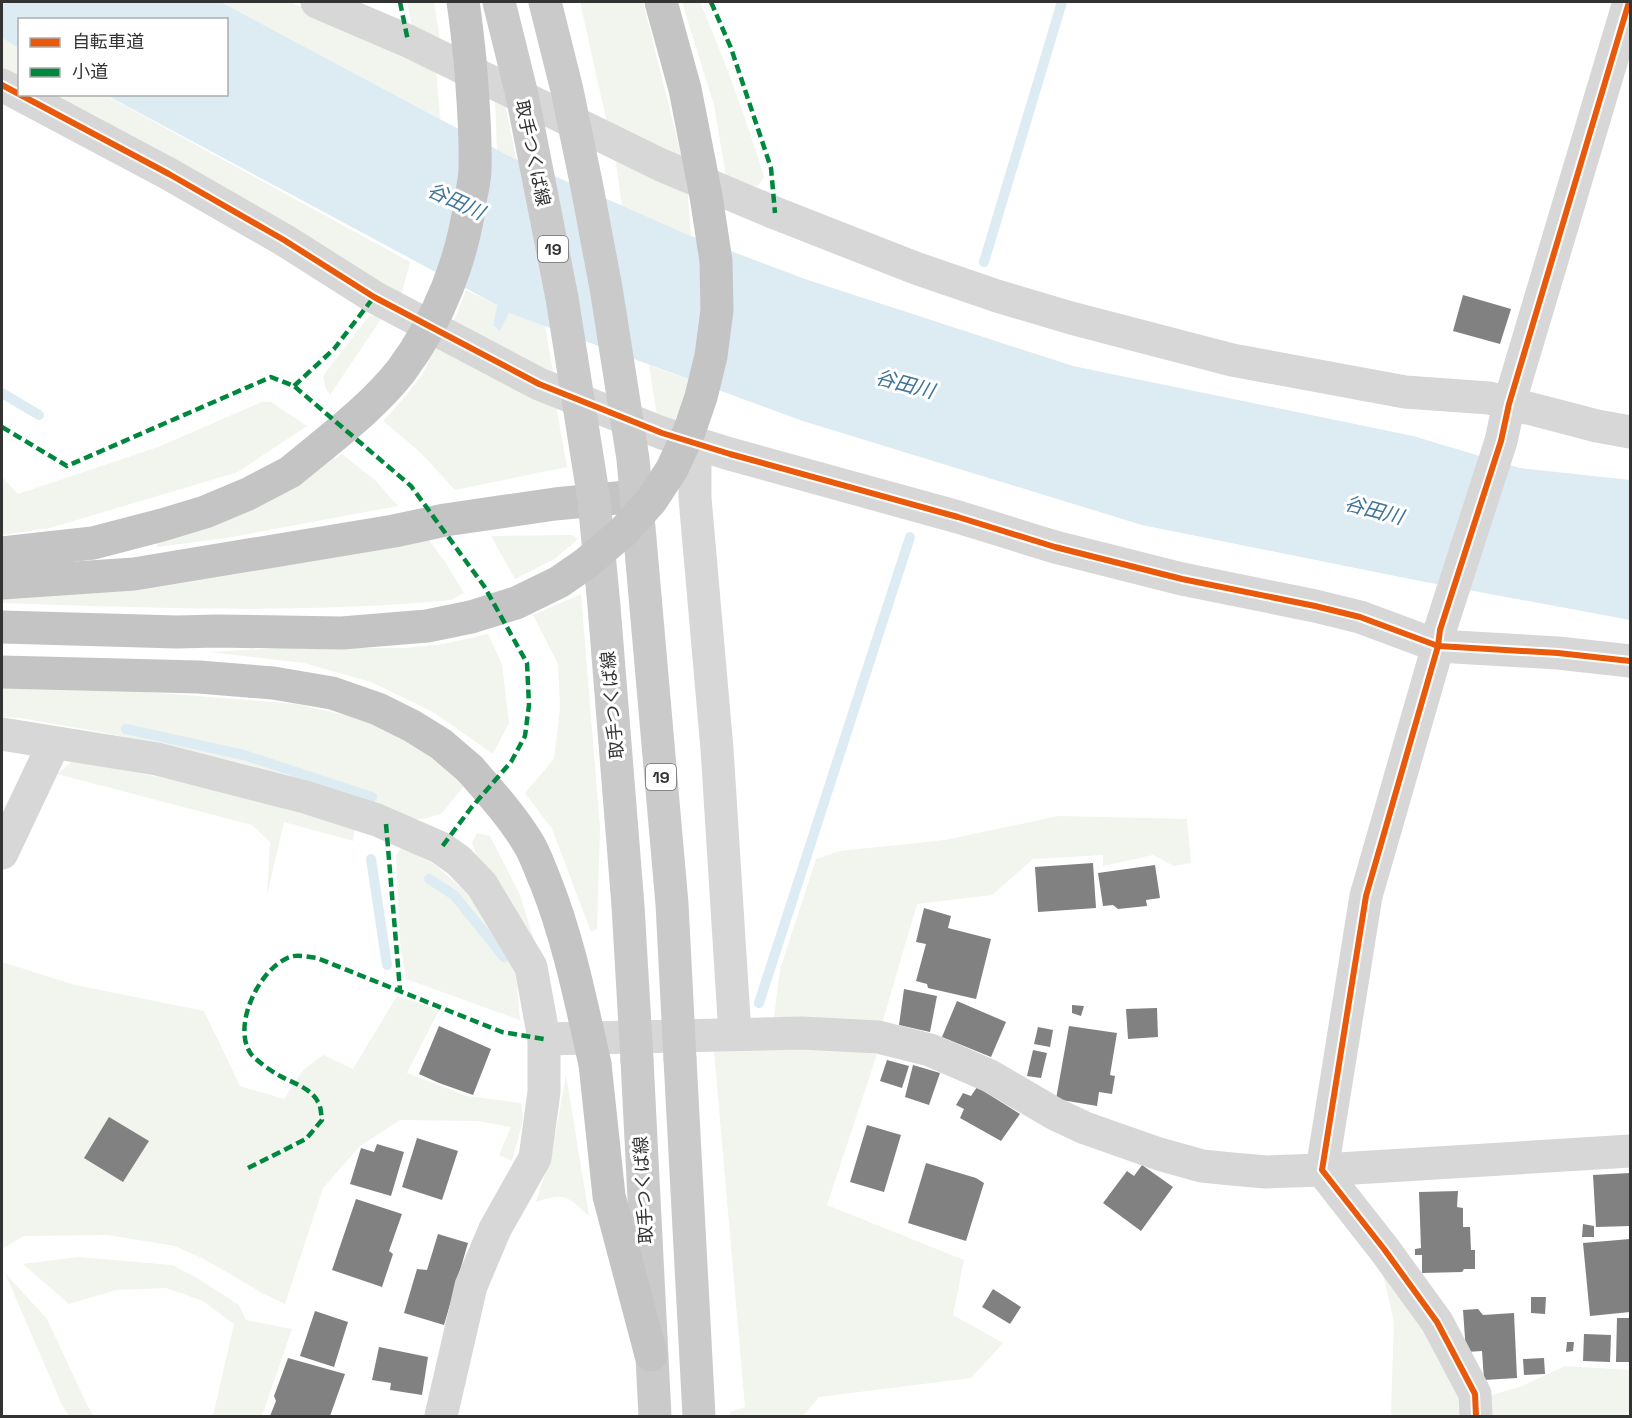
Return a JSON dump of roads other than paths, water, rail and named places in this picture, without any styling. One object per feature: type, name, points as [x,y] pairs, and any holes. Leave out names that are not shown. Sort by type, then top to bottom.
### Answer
[{"type":"highway","points":[[2,553],[93,543],[205,512],[248,494],[290,472],[354,420],[400,371],[420,343],[435,316],[462,247],[469,213],[475,171],[473,95],[463,2]]},
{"type":"highway","points":[[2,627],[177,632],[342,633],[427,626],[471,617],[516,603],[560,582],[623,532],[651,501],[672,470],[689,432],[711,356],[717,310],[716,261],[706,196],[685,89],[661,2]]},
{"type":"highway","points":[[2,583],[134,573],[394,531],[445,520],[638,496]]},
{"type":"highway","points":[[2,672],[199,677],[273,683],[332,693],[378,709],[412,726],[441,744],[470,769],[507,812],[529,843],[557,910],[596,1064],[609,1196],[651,1355]]},
{"type":"main road","name":"取手つくば線","points":[[499,2],[522,95],[543,196],[562,298],[594,500],[628,906],[655,1416]]},
{"type":"main road","name":"19","points":[[545,2],[567,90],[587,187],[617,357],[638,496],[672,904],[699,1416]]},
{"type":"street","points":[[317,2],[408,41],[661,165],[918,269],[997,296],[1232,360],[1405,392],[1490,398],[1597,426],[1630,432]]},
{"type":"street","points":[[1476,1416],[1475,1394],[1437,1322],[1322,1170],[1366,896],[1439,638],[1501,441],[1509,404],[1629,2]]},
{"type":"street","points":[[2,86],[18,94]]},
{"type":"street","points":[[21,96],[169,174],[284,240],[374,297],[539,384],[662,433],[1055,547],[1182,579],[1315,606],[1439,638],[1630,662]]},
{"type":"street","points":[[695,444],[695,498],[717,749],[735,1034]]},
{"type":"street","points":[[2,734],[157,759],[305,797],[377,820],[441,848],[459,861],[482,885],[531,967],[544,1040],[544,1092],[535,1158],[495,1229],[471,1287],[441,1416]]},
{"type":"street","points":[[2,853],[54,743]]},
{"type":"street","points":[[544,1040],[802,1033],[878,1037],[930,1050],[990,1076],[1085,1128],[1159,1154],[1202,1166],[1266,1172],[1630,1151]]},
{"type":"water","name":"谷田川","points":[[2,2],[221,2],[509,156],[691,236],[805,279],[1073,366],[1413,436],[1520,468],[1630,480],[1630,620],[1415,580],[1142,525],[803,421],[509,313],[500,331],[493,325],[497,305],[108,96],[228,96],[228,18],[18,18],[18,47],[2,38]]},
{"type":"waterway","points":[[984,262],[1062,2]]},
{"type":"waterway","points":[[2,393],[39,415]]},
{"type":"waterway","points":[[759,1003],[910,537]]},
{"type":"waterway","points":[[126,729],[244,755],[372,797]]},
{"type":"waterway","points":[[371,859],[387,965]]},
{"type":"waterway","points":[[429,879],[454,895],[504,957]]}]
